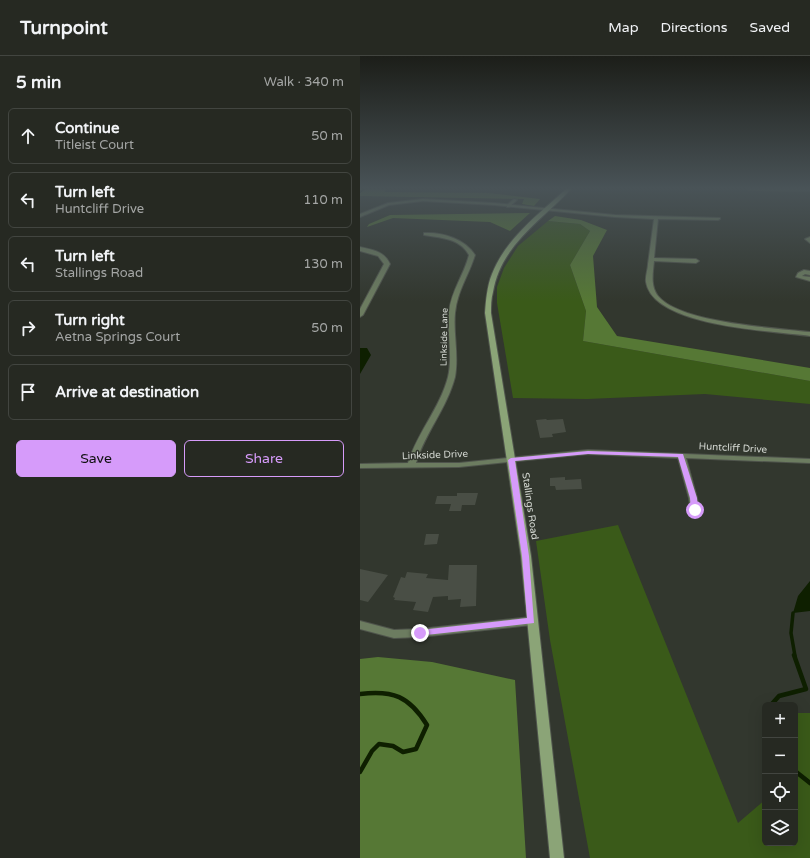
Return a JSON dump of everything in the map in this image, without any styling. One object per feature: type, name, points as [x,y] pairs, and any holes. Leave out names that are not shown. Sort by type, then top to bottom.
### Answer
[{"type":"street","name":"Stallings Road","points":[[530,226],[502,257],[493,276],[488,298],[488,313],[526,556],[531,621],[557,858]]},
{"type":"street","points":[[655,226],[649,282],[650,290],[658,300],[674,310],[709,320],[810,334]]},
{"type":"street","name":"Linkside Lane","points":[[411,466],[418,443],[445,395],[452,376],[453,304],[472,255],[467,248],[458,242],[445,237],[426,234]]},
{"type":"street","points":[[810,238],[807,239],[810,242]]},
{"type":"street","points":[[360,249],[376,253],[386,260],[387,264],[360,315]]},
{"type":"street","points":[[651,259],[696,261]]},
{"type":"street","points":[[810,273],[804,272],[799,276],[810,279]]},
{"type":"street","name":"Huntcliff Drive","points":[[511,460],[588,452],[810,461]]},
{"type":"street","points":[[681,455],[695,510]]},
{"type":"street","name":"Linkside Drive","points":[[360,466],[459,465],[511,460]]},
{"type":"street","points":[[360,625],[394,634],[420,633],[531,621]]},
{"type":"green space","points":[[500,226],[515,226],[510,231]]},
{"type":"green space","points":[[541,226],[583,226],[590,231],[570,265],[586,311],[583,341],[810,381],[810,404],[705,394],[587,399],[513,398],[497,303],[497,287],[504,268],[518,246]]},
{"type":"green space","points":[[583,226],[598,226],[607,230],[593,256],[597,307],[617,336],[810,368],[810,381],[583,341],[586,311],[570,265],[590,231]]},
{"type":"green space","points":[[618,525],[738,823],[762,803],[762,846],[798,846],[798,713],[810,713],[810,858],[590,858],[550,640],[536,541]]},
{"type":"green space","points":[[378,657],[432,662],[515,680],[526,858],[360,858],[360,659]]},
{"type":"shaded area","points":[[360,348],[367,348],[371,355],[360,374]]},
{"type":"shaded area","points":[[810,581],[810,611],[793,613],[798,596]]},
{"type":"building","points":[[563,419],[566,432],[552,434],[553,437],[540,438],[536,420]]},
{"type":"building","points":[[565,477],[565,480],[581,479],[582,489],[556,490],[555,486],[550,486],[550,478]]},
{"type":"building","points":[[457,493],[478,493],[475,505],[462,505],[461,511],[449,511],[451,504],[435,504],[437,496],[457,496]]},
{"type":"building","points":[[426,534],[439,534],[437,544],[424,545]]},
{"type":"building","points":[[449,565],[477,565],[476,606],[460,607],[461,599],[448,600],[448,596],[433,597],[428,612],[413,610],[416,602],[394,600],[395,598],[393,597],[401,577],[405,578],[407,572],[428,574],[426,578],[448,580]]},
{"type":"building","points":[[360,569],[388,575],[368,602],[360,600]]},
{"type":"waterway","points":[[793,613],[791,633],[795,656]]},
{"type":"waterway","points":[[774,702],[779,696],[806,689],[794,655]]},
{"type":"waterway","points":[[360,694],[382,693],[399,697],[414,707],[427,725],[416,749],[403,752],[393,746],[379,744],[372,751],[360,772]]},
{"type":"waterway","points":[[798,773],[810,783]]},
{"type":"route","points":[[420,633],[531,621],[526,556],[511,460],[588,452],[681,455],[695,510]]}]
